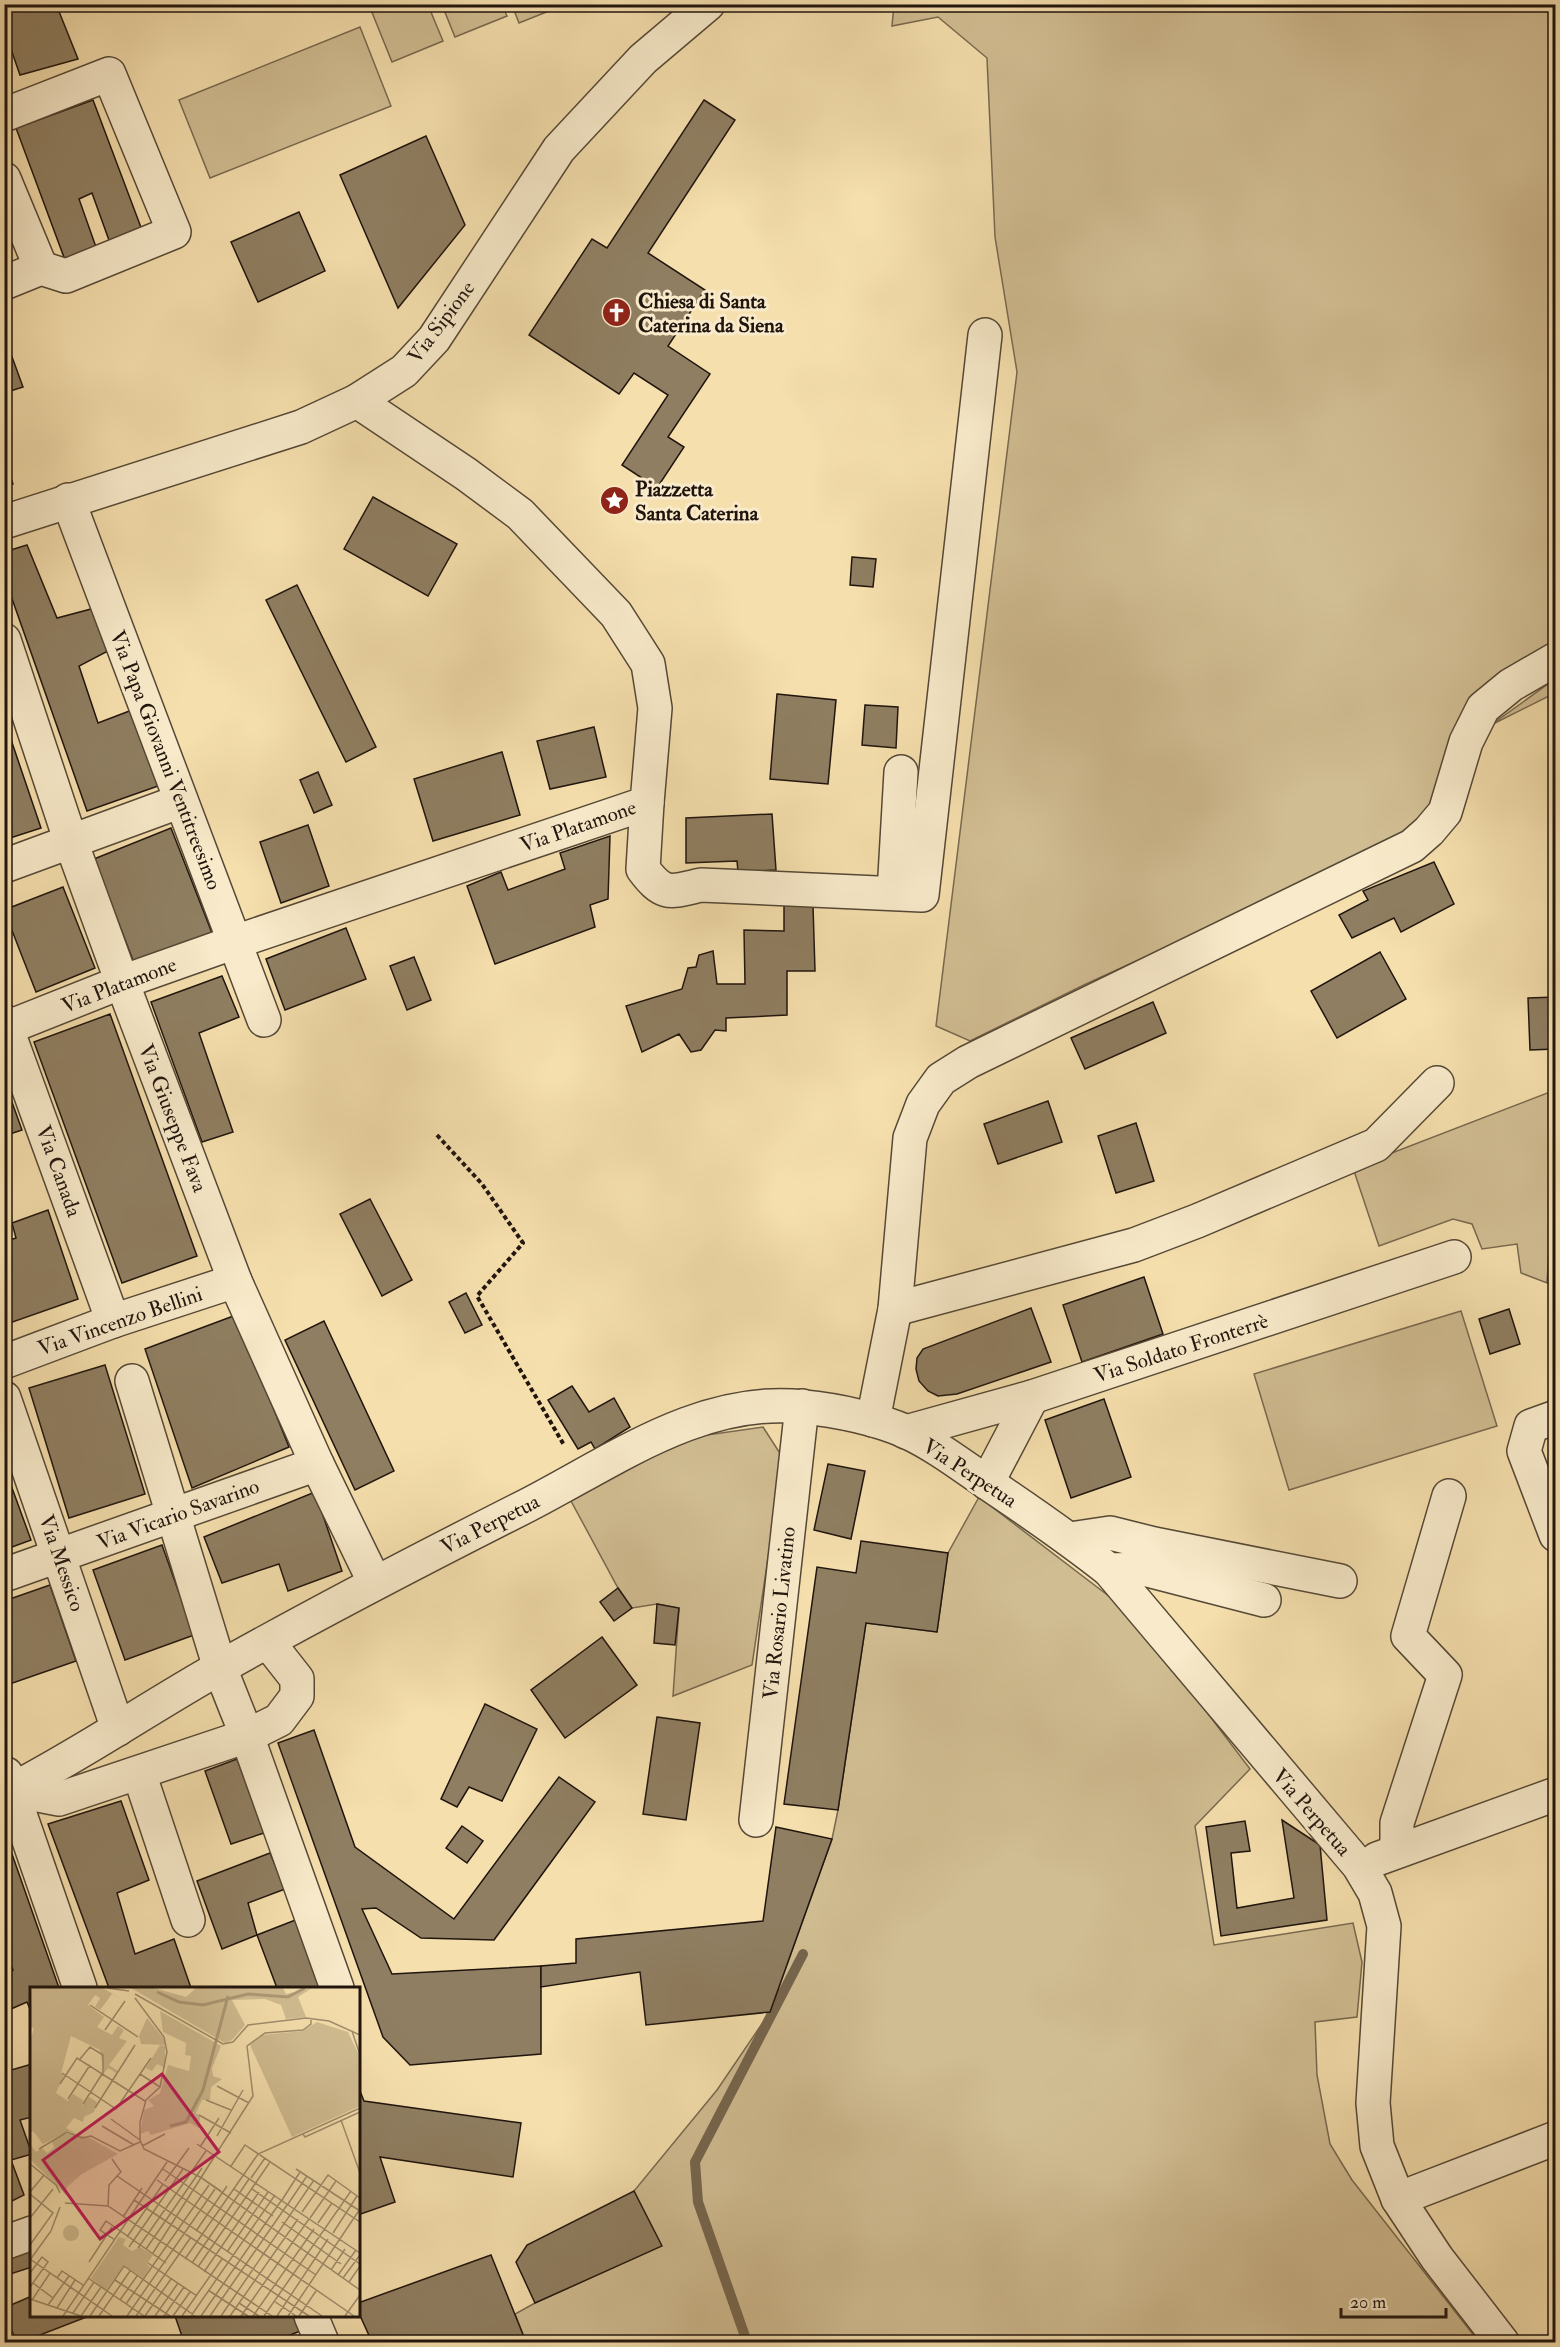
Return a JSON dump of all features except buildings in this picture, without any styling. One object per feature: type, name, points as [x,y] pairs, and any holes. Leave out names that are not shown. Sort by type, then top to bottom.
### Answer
[{"type":"street","name":"Via Sipione","points":[[4,522],[302,427],[357,401],[404,371],[434,339],[559,149],[644,58],[708,4]]},
{"type":"street","points":[[4,115],[109,74],[174,232],[66,276],[40,268],[4,283]]},
{"type":"street","points":[[4,179],[40,268]]},
{"type":"street","points":[[908,894],[985,335]]},
{"type":"street","name":"Via Platamone","points":[[5,1026],[235,942],[647,802],[655,708],[648,664],[616,614],[520,514],[466,474],[357,401]]},
{"type":"street","name":"Via Papa Giovanni Ventitreesimo","points":[[68,500],[264,1020]]},
{"type":"street","name":"Via Giuseppe Fava","points":[[4,640],[71,842],[235,1281],[375,1583]]},
{"type":"street","points":[[873,1420],[895,1309],[910,1138],[923,1104],[941,1079],[968,1062],[1412,846],[1429,831],[1444,812],[1466,742],[1483,708],[1510,685],[1556,659]]},
{"type":"street","points":[[900,772],[908,894]]},
{"type":"street","points":[[4,866],[182,801]]},
{"type":"street","points":[[647,802],[643,869],[655,886],[671,892],[701,885],[908,894]]},
{"type":"street","name":"Via Canada","points":[[5,1026],[113,1321]]},
{"type":"street","points":[[895,1309],[1134,1245],[1197,1221],[1376,1145],[1437,1083]]},
{"type":"street","name":"Via Soldato Fronterrè","points":[[906,1432],[1032,1397],[1454,1257]]},
{"type":"street","name":"Via Vincenzo Bellini","points":[[4,1362],[113,1321],[235,1281]]},
{"type":"street","points":[[132,1381],[220,1668],[247,1736],[336,1987]]},
{"type":"street","points":[[987,1483],[1032,1397]]},
{"type":"street","name":"Via Messico","points":[[4,1398],[118,1729]]},
{"type":"street","name":"Via Perpetua","points":[[7,1784],[118,1729],[220,1668],[375,1583],[583,1477],[658,1435],[706,1416],[750,1407],[802,1406],[873,1420],[906,1432],[949,1456],[1070,1539],[1109,1570],[1359,1866],[1375,1893],[1384,1926],[1373,2103],[1377,2146],[1398,2199],[1437,2258],[1502,2343]]},
{"type":"street","name":"Via Rosario Livatino","points":[[756,1820],[802,1406]]},
{"type":"street","points":[[1556,1417],[1531,1426],[1524,1451],[1556,1535]]},
{"type":"street","name":"Via Vicario Savarino","points":[[4,1575],[318,1464]]},
{"type":"street","points":[[1397,1851],[1397,1823],[1445,1675],[1408,1636],[1449,1496]]},
{"type":"street","points":[[1070,1539],[1110,1533],[1340,1581]]},
{"type":"street","points":[[1109,1570],[1144,1569],[1264,1600]]},
{"type":"street","points":[[7,1784],[59,1799],[247,1736],[279,1720],[297,1696],[297,1679],[268,1642]]},
{"type":"street","points":[[139,1773],[188,1920]]},
{"type":"street","points":[[7,1784],[79,1987]]},
{"type":"street","points":[[1359,1866],[1556,1794]]},
{"type":"street","points":[[1398,2199],[1556,2138]]},
{"type":"street","points":[[4,2243],[30,2234]]},
{"type":"street","points":[[311,2317],[322,2343]]},
{"type":"path","points":[[437,1136],[482,1184],[523,1243],[477,1296],[583,1477]]},
{"type":"shaded area","points":[[894,4],[1555,5],[1555,647],[1522,665],[1434,804],[1409,831],[1315,879],[1086,984],[970,1041],[936,1026],[1017,372],[995,237],[987,58],[938,17],[892,26]]},
{"type":"shaded area","points":[[369,5],[428,5],[443,41],[392,62]]},
{"type":"shaded area","points":[[442,5],[502,5],[507,16],[455,37]]},
{"type":"shaded area","points":[[512,5],[564,5],[519,23]]},
{"type":"shaded area","points":[[360,27],[391,106],[210,178],[179,100]]},
{"type":"shaded area","points":[[1555,679],[1555,693],[1491,725]]},
{"type":"shaded area","points":[[1555,1090],[1555,1148],[1547,1283],[1521,1273],[1517,1244],[1482,1249],[1472,1224],[1453,1219],[1379,1246],[1353,1168]]},
{"type":"shaded area","points":[[1461,1311],[1497,1426],[1289,1490],[1254,1374]]},
{"type":"shaded area","points":[[763,1427],[783,1458],[752,1665],[673,1696],[679,1608],[657,1604],[632,1608],[618,1588],[571,1501],[652,1457],[700,1436]]},
{"type":"shaded area","points":[[979,1497],[1114,1600],[1174,1669],[1250,1769],[1195,1826],[1214,1945],[1353,1923],[1362,1962],[1357,2017],[1315,2022],[1317,2075],[1330,2144],[1352,2180],[1479,2342],[526,2342],[515,2314],[661,2246],[634,2191],[717,2090],[770,2012],[832,1839],[866,1623],[937,1632],[948,1553]]},
{"type":"waterway","points":[[747,2342],[698,2202],[695,2162],[803,1954]]},
{"type":"place","name":"Chiesa di Santa Caterina da Siena","points":[[617,313]]},
{"type":"place","name":"Piazzetta Santa Caterina","points":[[614,501]]}]
